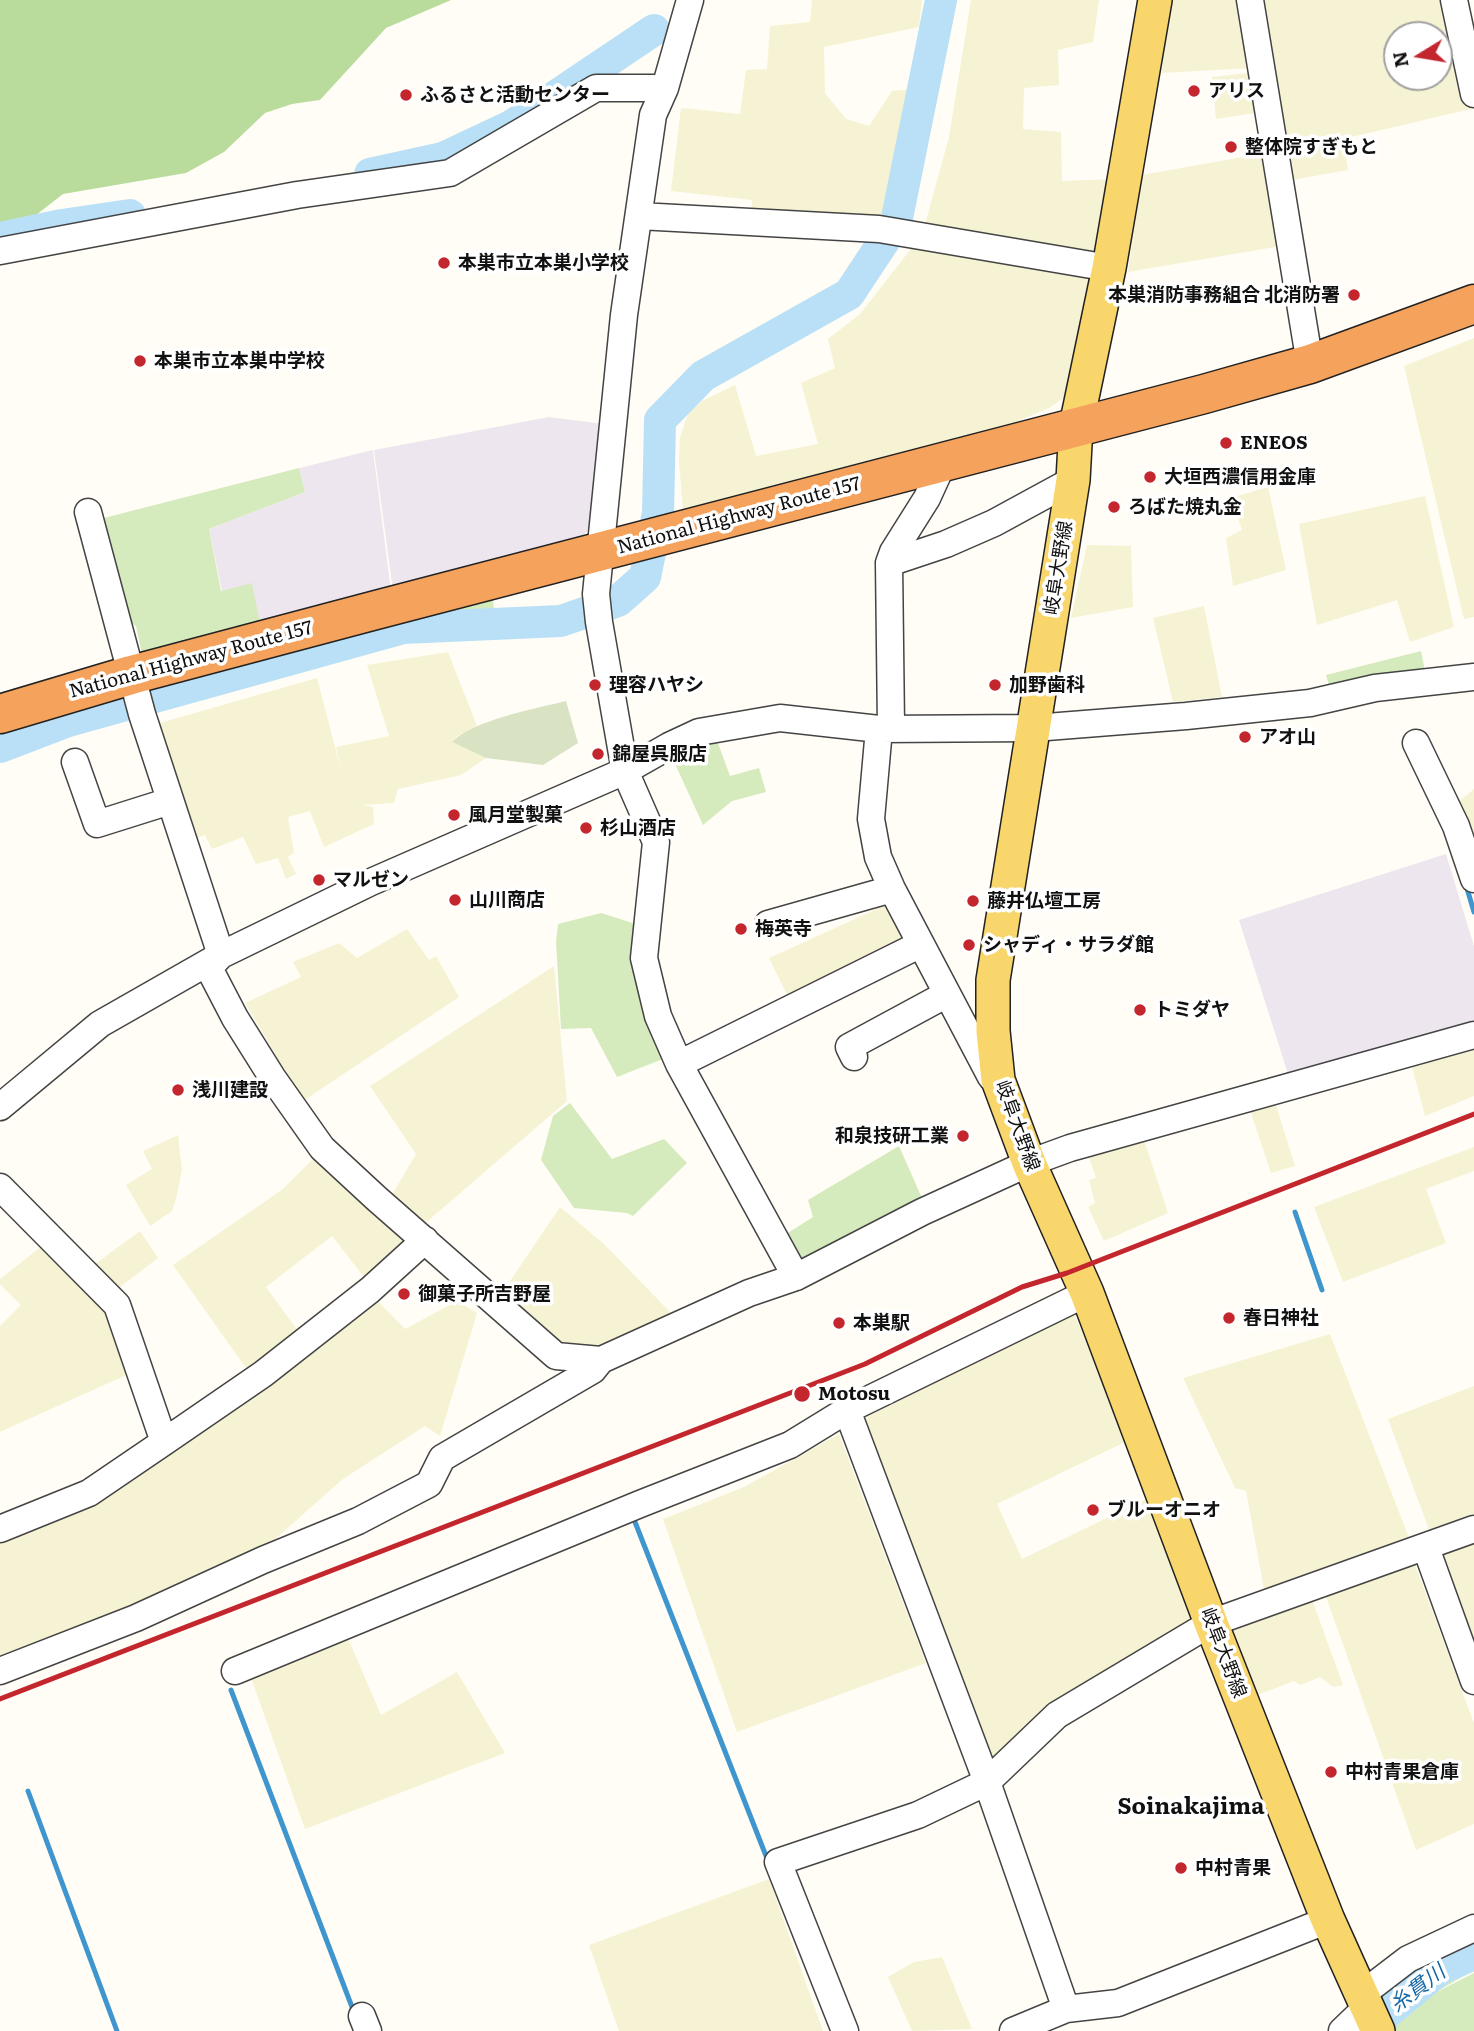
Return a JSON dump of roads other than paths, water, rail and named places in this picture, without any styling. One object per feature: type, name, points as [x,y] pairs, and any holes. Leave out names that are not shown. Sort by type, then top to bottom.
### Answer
[{"type":"highway","name":"National Highway Route 157","points":[[0,714],[136,694],[601,552],[1149,409],[1310,364],[1474,304]]},
{"type":"main road","name":"岐阜大野線","points":[[1155,0],[1109,268],[1076,426],[1073,480],[993,980],[993,1031],[998,1080],[1029,1163],[1087,1293],[1211,1623],[1328,1920],[1368,2012]]},
{"type":"street","points":[[690,0],[665,88],[653,115],[624,314],[596,594],[625,771],[656,842],[644,958],[658,1016],[679,1064],[796,1277]]},
{"type":"street","points":[[1250,0],[1263,132],[1310,364]]},
{"type":"street","points":[[1454,0],[1474,94]]},
{"type":"street","points":[[0,250],[297,195],[450,173],[596,88],[665,88]]},
{"type":"street","points":[[639,216],[891,232],[1109,268]]},
{"type":"street","points":[[943,463],[927,498],[889,563],[885,728],[871,819],[878,857],[892,890],[991,1077],[998,1080]]},
{"type":"street","points":[[889,563],[946,544],[994,523],[1073,480]]},
{"type":"street","points":[[88,512],[136,694],[221,955]]},
{"type":"street","points":[[0,1107],[100,1024],[221,955],[371,882],[625,771],[699,732],[780,718],[885,728],[1034,728],[1315,703],[1375,688],[1474,677]]},
{"type":"street","points":[[1416,743],[1456,826],[1474,879]]},
{"type":"street","points":[[75,762],[97,824],[170,801]]},
{"type":"street","points":[[768,924],[892,890]]},
{"type":"street","points":[[679,1064],[921,944]]},
{"type":"street","points":[[221,955],[209,968],[235,1018],[322,1148],[556,1356],[601,1360]]},
{"type":"street","points":[[854,1057],[849,1047],[947,994]]},
{"type":"street","points":[[0,1671],[136,1618],[347,1526],[429,1484],[442,1458],[593,1370],[601,1360],[748,1293],[796,1277],[922,1212],[1029,1163],[1070,1148],[1474,1035]]},
{"type":"street","points":[[0,1186],[117,1305],[164,1442]]},
{"type":"street","points":[[0,1529],[89,1493],[164,1442],[263,1374],[370,1290],[425,1240]]},
{"type":"street","points":[[235,1671],[643,1502],[790,1445],[847,1410],[1087,1293]]},
{"type":"street","points":[[847,1410],[987,1782],[1066,2009]]},
{"type":"street","points":[[845,2031],[778,1861],[918,1815],[987,1782],[1057,1715],[1211,1623],[1474,1529]]},
{"type":"street","points":[[1426,1548],[1474,1681]]},
{"type":"street","points":[[1013,2031],[1066,2009],[1118,2003],[1328,1920]]},
{"type":"street","points":[[1342,2031],[1368,2012],[1408,1959],[1474,1928]]},
{"type":"waterway","points":[[0,747],[68,721],[403,628],[561,621],[618,601],[645,577],[658,513],[660,420],[703,376],[849,294],[896,223],[941,0]]},
{"type":"waterway","points":[[370,174],[443,158],[511,126],[654,30]]},
{"type":"waterway","points":[[0,238],[130,215]]},
{"type":"waterway","points":[[1466,885],[1474,912]]},
{"type":"waterway","points":[[1295,1212],[1322,1290]]},
{"type":"waterway","points":[[635,1522],[768,1861]]},
{"type":"waterway","points":[[231,1690],[352,2007]]},
{"type":"waterway","points":[[28,1791],[117,2031]]},
{"type":"waterway","name":"糸貫川","points":[[1365,2031],[1440,1969],[1474,1954]]},
{"type":"railway","points":[[0,1699],[865,1364],[1022,1287],[1067,1273],[1474,1114]]},
{"type":"place","name":"アリス","points":[[1194,91]]},
{"type":"place","name":"ふるさと活動センター","points":[[406,95]]},
{"type":"place","name":"整体院すぎもと","points":[[1231,147]]},
{"type":"place","name":"本巣市立本巣小学校","points":[[444,263]]},
{"type":"place","name":"本巣消防事務組合 北消防署","points":[[1354,295]]},
{"type":"place","name":"本巣市立本巣中学校","points":[[140,361]]},
{"type":"place","name":"ENEOS","points":[[1226,443]]},
{"type":"place","name":"大垣西濃信用金庫","points":[[1150,477]]},
{"type":"place","name":"ろばた焼丸金","points":[[1114,507]]},
{"type":"place","name":"理容ハヤシ","points":[[595,685]]},
{"type":"place","name":"加野歯科","points":[[995,685]]},
{"type":"place","name":"アオ山","points":[[1245,737]]},
{"type":"place","name":"錦屋呉服店","points":[[598,754]]},
{"type":"place","name":"風月堂製菓","points":[[454,815]]},
{"type":"place","name":"杉山酒店","points":[[586,828]]},
{"type":"place","name":"マルゼン","points":[[319,880]]},
{"type":"place","name":"山川商店","points":[[455,900]]},
{"type":"place","name":"藤井仏壇工房","points":[[973,901]]},
{"type":"place","name":"梅英寺","points":[[741,929]]},
{"type":"place","name":"シャディ・サラダ館","points":[[969,945]]},
{"type":"place","name":"トミダヤ","points":[[1140,1010]]},
{"type":"place","name":"浅川建設","points":[[178,1090]]},
{"type":"place","name":"和泉技研工業","points":[[963,1136]]},
{"type":"place","name":"御菓子所吉野屋","points":[[404,1294]]},
{"type":"place","name":"春日神社","points":[[1229,1318]]},
{"type":"place","name":"本巣駅","points":[[839,1323]]},
{"type":"place","name":"Motosu","points":[[802,1394]]},
{"type":"place","name":"ブルーオニオ","points":[[1093,1510]]},
{"type":"place","name":"中村青果倉庫","points":[[1331,1772]]},
{"type":"place","name":"中村青果","points":[[1181,1868]]},
{"type":"district","name":"Soinakajima","points":[[1191,1807]]}]
